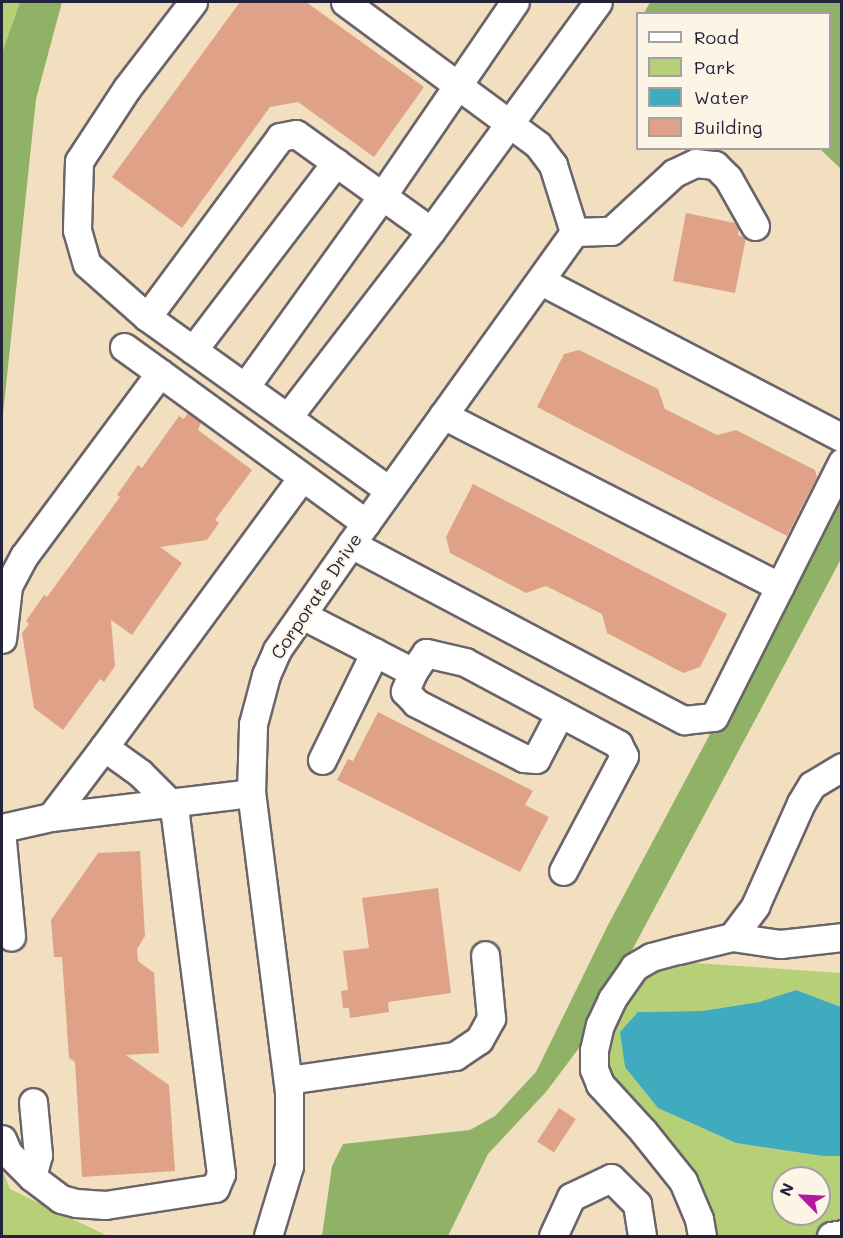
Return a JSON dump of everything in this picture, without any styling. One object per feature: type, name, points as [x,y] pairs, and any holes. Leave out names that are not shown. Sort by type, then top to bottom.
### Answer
[{"type":"street","points":[[193,2],[127,88],[79,161],[77,230],[87,264],[147,317],[389,490]]},
{"type":"street","points":[[345,2],[538,145],[553,165],[574,232],[611,231],[674,173],[695,163],[715,165],[728,178],[755,226]]},
{"type":"street","points":[[245,387],[382,196],[515,2]]},
{"type":"street","points":[[288,417],[431,231],[598,2]]},
{"type":"street","points":[[147,317],[279,137],[296,134],[431,231]]},
{"type":"street","points":[[193,350],[336,162]]},
{"type":"street","name":"Corporate Drive","points":[[268,1236],[289,1166],[288,1080],[251,793],[253,724],[260,693],[277,650],[574,232]]},
{"type":"street","points":[[541,281],[842,438]]},
{"type":"street","points":[[124,347],[302,477],[358,534],[684,720],[714,717],[842,462]]},
{"type":"street","points":[[2,639],[8,586],[24,556],[160,374]]},
{"type":"street","points":[[443,415],[780,586]]},
{"type":"street","points":[[51,817],[302,477]]},
{"type":"street","points":[[302,615],[413,672]]},
{"type":"street","points":[[322,760],[375,652]]},
{"type":"street","points":[[560,713],[536,759],[524,758],[416,703],[405,691],[413,672],[426,653],[465,662],[618,744],[624,756],[563,872]]},
{"type":"street","points":[[2,1139],[8,1153],[32,1177],[61,1199],[91,1205],[105,1205],[215,1188],[221,1174],[176,815],[168,801],[140,773],[104,747]]},
{"type":"street","points":[[732,936],[755,906],[801,803],[812,785],[842,767]]},
{"type":"street","points":[[2,828],[51,817],[168,801],[251,793]]},
{"type":"street","points":[[2,841],[11,937]]},
{"type":"street","points":[[702,1236],[699,1220],[683,1181],[643,1131],[600,1084],[594,1069],[594,1050],[612,999],[634,967],[651,957],[732,936],[780,944],[842,937]]},
{"type":"street","points":[[288,1080],[454,1056],[479,1040],[491,1018],[485,954]]},
{"type":"street","points":[[32,1177],[38,1155],[33,1101]]},
{"type":"street","points":[[554,1236],[571,1197],[611,1178],[637,1204],[642,1236]]},
{"type":"street","points":[[831,1236],[842,1234]]},
{"type":"green space","points":[[2,2],[20,2],[2,53]]},
{"type":"green space","points":[[20,2],[62,2],[36,99],[2,424],[2,53]]},
{"type":"green space","points":[[650,2],[841,2],[841,169],[821,150],[831,150],[831,12],[645,12]]},
{"type":"green space","points":[[841,489],[841,559],[582,1044],[546,1092],[488,1154],[448,1236],[322,1236],[332,1166],[343,1144],[470,1130],[495,1116],[536,1072],[607,927]]},
{"type":"green space","points":[[695,963],[841,973],[841,1007],[796,990],[759,1002],[702,1011],[638,1012],[736,1143],[823,1156],[841,1156],[841,1236],[714,1236],[702,1189],[680,1153],[607,1076],[605,1056],[614,1019],[633,988],[655,969]]},
{"type":"green space","points":[[2,1169],[10,1189],[108,1236],[2,1236]]},
{"type":"water","points":[[796,990],[841,1007],[841,1156],[823,1156],[736,1143],[658,1108],[625,1067],[620,1032],[638,1012],[702,1011],[759,1002]]},
{"type":"building","points":[[240,2],[306,2],[424,87],[374,157],[298,102],[270,107],[182,228],[112,177]]},
{"type":"building","points":[[686,213],[735,223],[739,229],[738,235],[746,238],[735,293],[673,281]]},
{"type":"building","points":[[579,350],[658,389],[665,409],[717,435],[736,430],[815,470],[817,477],[787,536],[537,407],[564,354]]},
{"type":"building","points":[[188,413],[201,422],[198,430],[252,470],[215,520],[219,523],[207,540],[160,547],[182,563],[132,635],[111,620],[115,666],[104,682],[100,679],[63,730],[34,708],[22,633],[29,624],[26,621],[44,595],[47,597],[120,497],[117,495],[138,465],[142,468],[179,416],[184,419]]},
{"type":"building","points":[[473,484],[727,614],[700,667],[683,673],[607,633],[602,614],[546,586],[526,593],[450,553],[446,537]]},
{"type":"building","points":[[378,712],[533,791],[525,805],[549,817],[520,872],[337,780],[348,759],[353,761]]},
{"type":"building","points":[[140,851],[145,936],[137,949],[138,961],[154,973],[159,1053],[126,1055],[169,1085],[175,1171],[82,1177],[75,1062],[69,1058],[62,957],[54,957],[51,920],[98,853]]},
{"type":"building","points":[[438,888],[451,993],[388,1002],[389,1012],[350,1018],[349,1008],[343,1008],[341,991],[348,990],[343,951],[369,948],[362,898]]},
{"type":"building","points":[[559,1108],[576,1119],[554,1152],[537,1142]]}]
